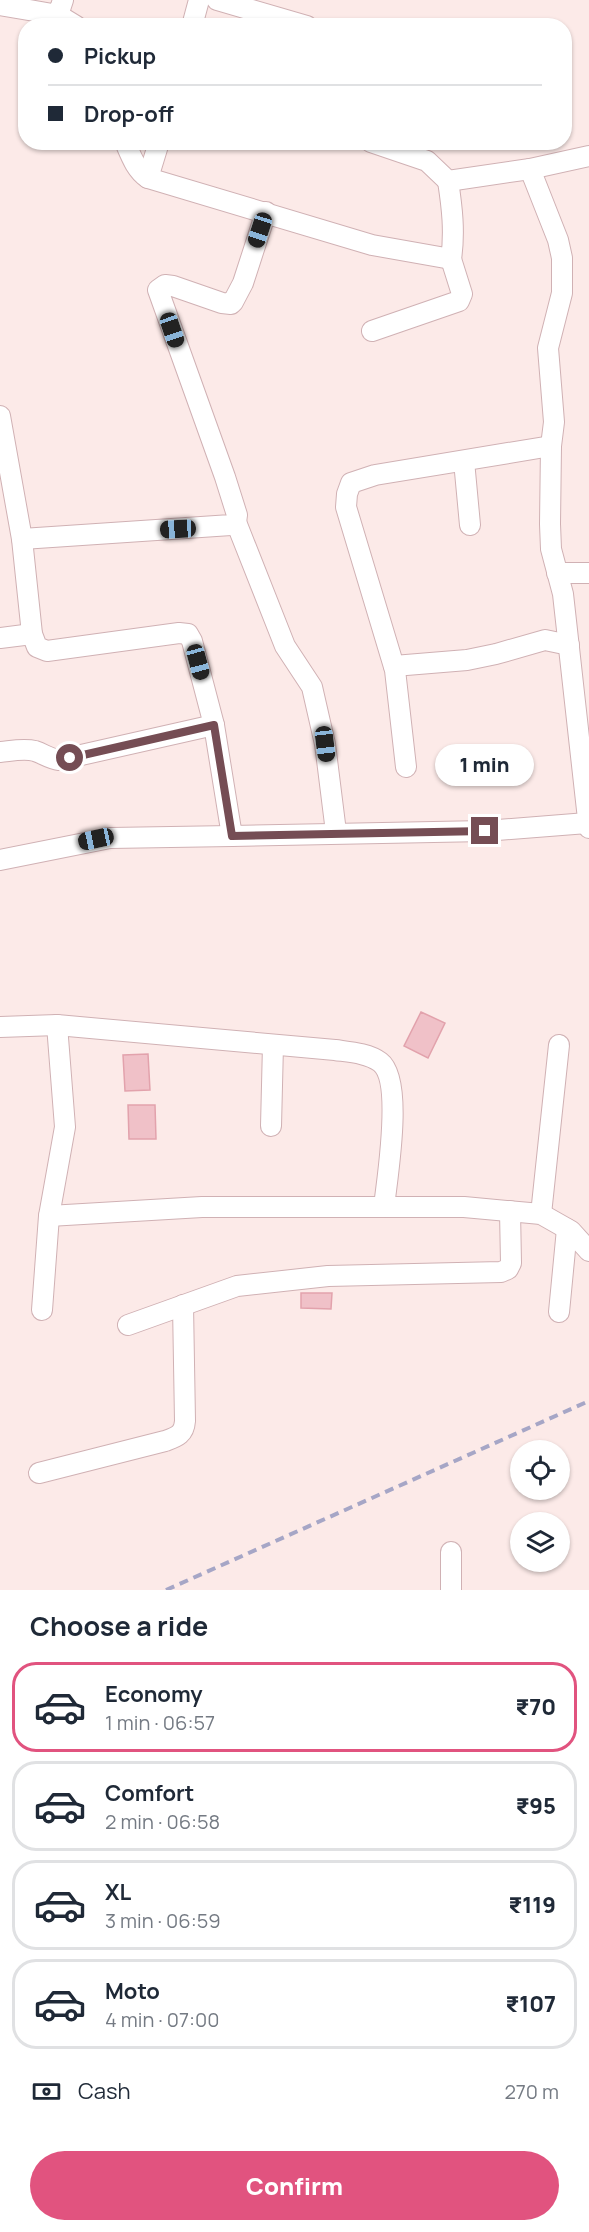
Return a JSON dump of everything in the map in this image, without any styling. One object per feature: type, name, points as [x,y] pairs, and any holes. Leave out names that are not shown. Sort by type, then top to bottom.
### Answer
[{"type":"street","points":[[194,18],[199,0]]},
{"type":"street","points":[[217,0],[279,18]]},
{"type":"street","points":[[0,5],[61,8]]},
{"type":"street","points":[[129,150],[142,174],[148,178],[372,245],[451,259]]},
{"type":"street","points":[[148,178],[157,150]]},
{"type":"street","points":[[372,331],[459,301],[462,294],[451,259],[453,233],[448,181],[427,161],[395,150]]},
{"type":"street","points":[[448,181],[530,169],[589,156]]},
{"type":"street","points":[[0,860],[110,838],[485,831],[588,826],[563,594],[551,549],[551,446],[554,422],[548,348],[562,293],[562,258],[558,240],[530,169]]},
{"type":"street","points":[[266,212],[243,283],[231,304],[172,286],[165,285],[158,290],[225,477],[237,515],[237,522],[285,646],[312,687],[325,744],[336,832]]},
{"type":"street","points":[[0,416],[22,539],[32,634],[37,647],[47,651],[179,633],[188,634],[192,641],[214,725],[232,836]]},
{"type":"street","points":[[406,767],[394,666],[346,507],[351,483],[375,475],[551,446]]},
{"type":"street","points":[[464,461],[470,525]]},
{"type":"street","points":[[22,539],[231,525],[237,522]]},
{"type":"street","points":[[557,573],[589,573]]},
{"type":"street","points":[[0,638],[32,634]]},
{"type":"street","points":[[394,666],[467,660],[545,640],[569,645]]},
{"type":"street","points":[[0,752],[25,749],[51,759],[70,758],[214,725]]},
{"type":"street","points":[[0,1028],[57,1025],[335,1050],[360,1054],[379,1061],[387,1069],[391,1079],[393,1098],[391,1145],[384,1207]]},
{"type":"street","points":[[42,1310],[49,1216],[64,1127],[57,1025]]},
{"type":"street","points":[[541,1214],[559,1044]]},
{"type":"street","points":[[271,1126],[273,1045]]},
{"type":"street","points":[[49,1216],[202,1207],[464,1207],[541,1214],[567,1229],[589,1251]]},
{"type":"street","points":[[128,1325],[237,1286],[374,1273],[501,1272],[508,1269],[511,1263],[510,1211]]},
{"type":"street","points":[[559,1312],[567,1229]]},
{"type":"street","points":[[39,1473],[165,1441],[182,1433],[185,1421],[183,1305]]},
{"type":"street","points":[[451,1552],[451,1590]]},
{"type":"building","points":[[421,1012],[445,1023],[428,1058],[404,1046]]},
{"type":"building","points":[[148,1054],[150,1090],[125,1091],[123,1055]]},
{"type":"building","points":[[128,1105],[155,1105],[156,1139],[129,1139]]},
{"type":"building","points":[[301,1293],[332,1293],[331,1309],[301,1308]]},
{"type":"railway","points":[[166,1590],[589,1401]]},
{"type":"route","points":[[70,758],[214,725],[232,836],[336,832],[485,831]]}]
